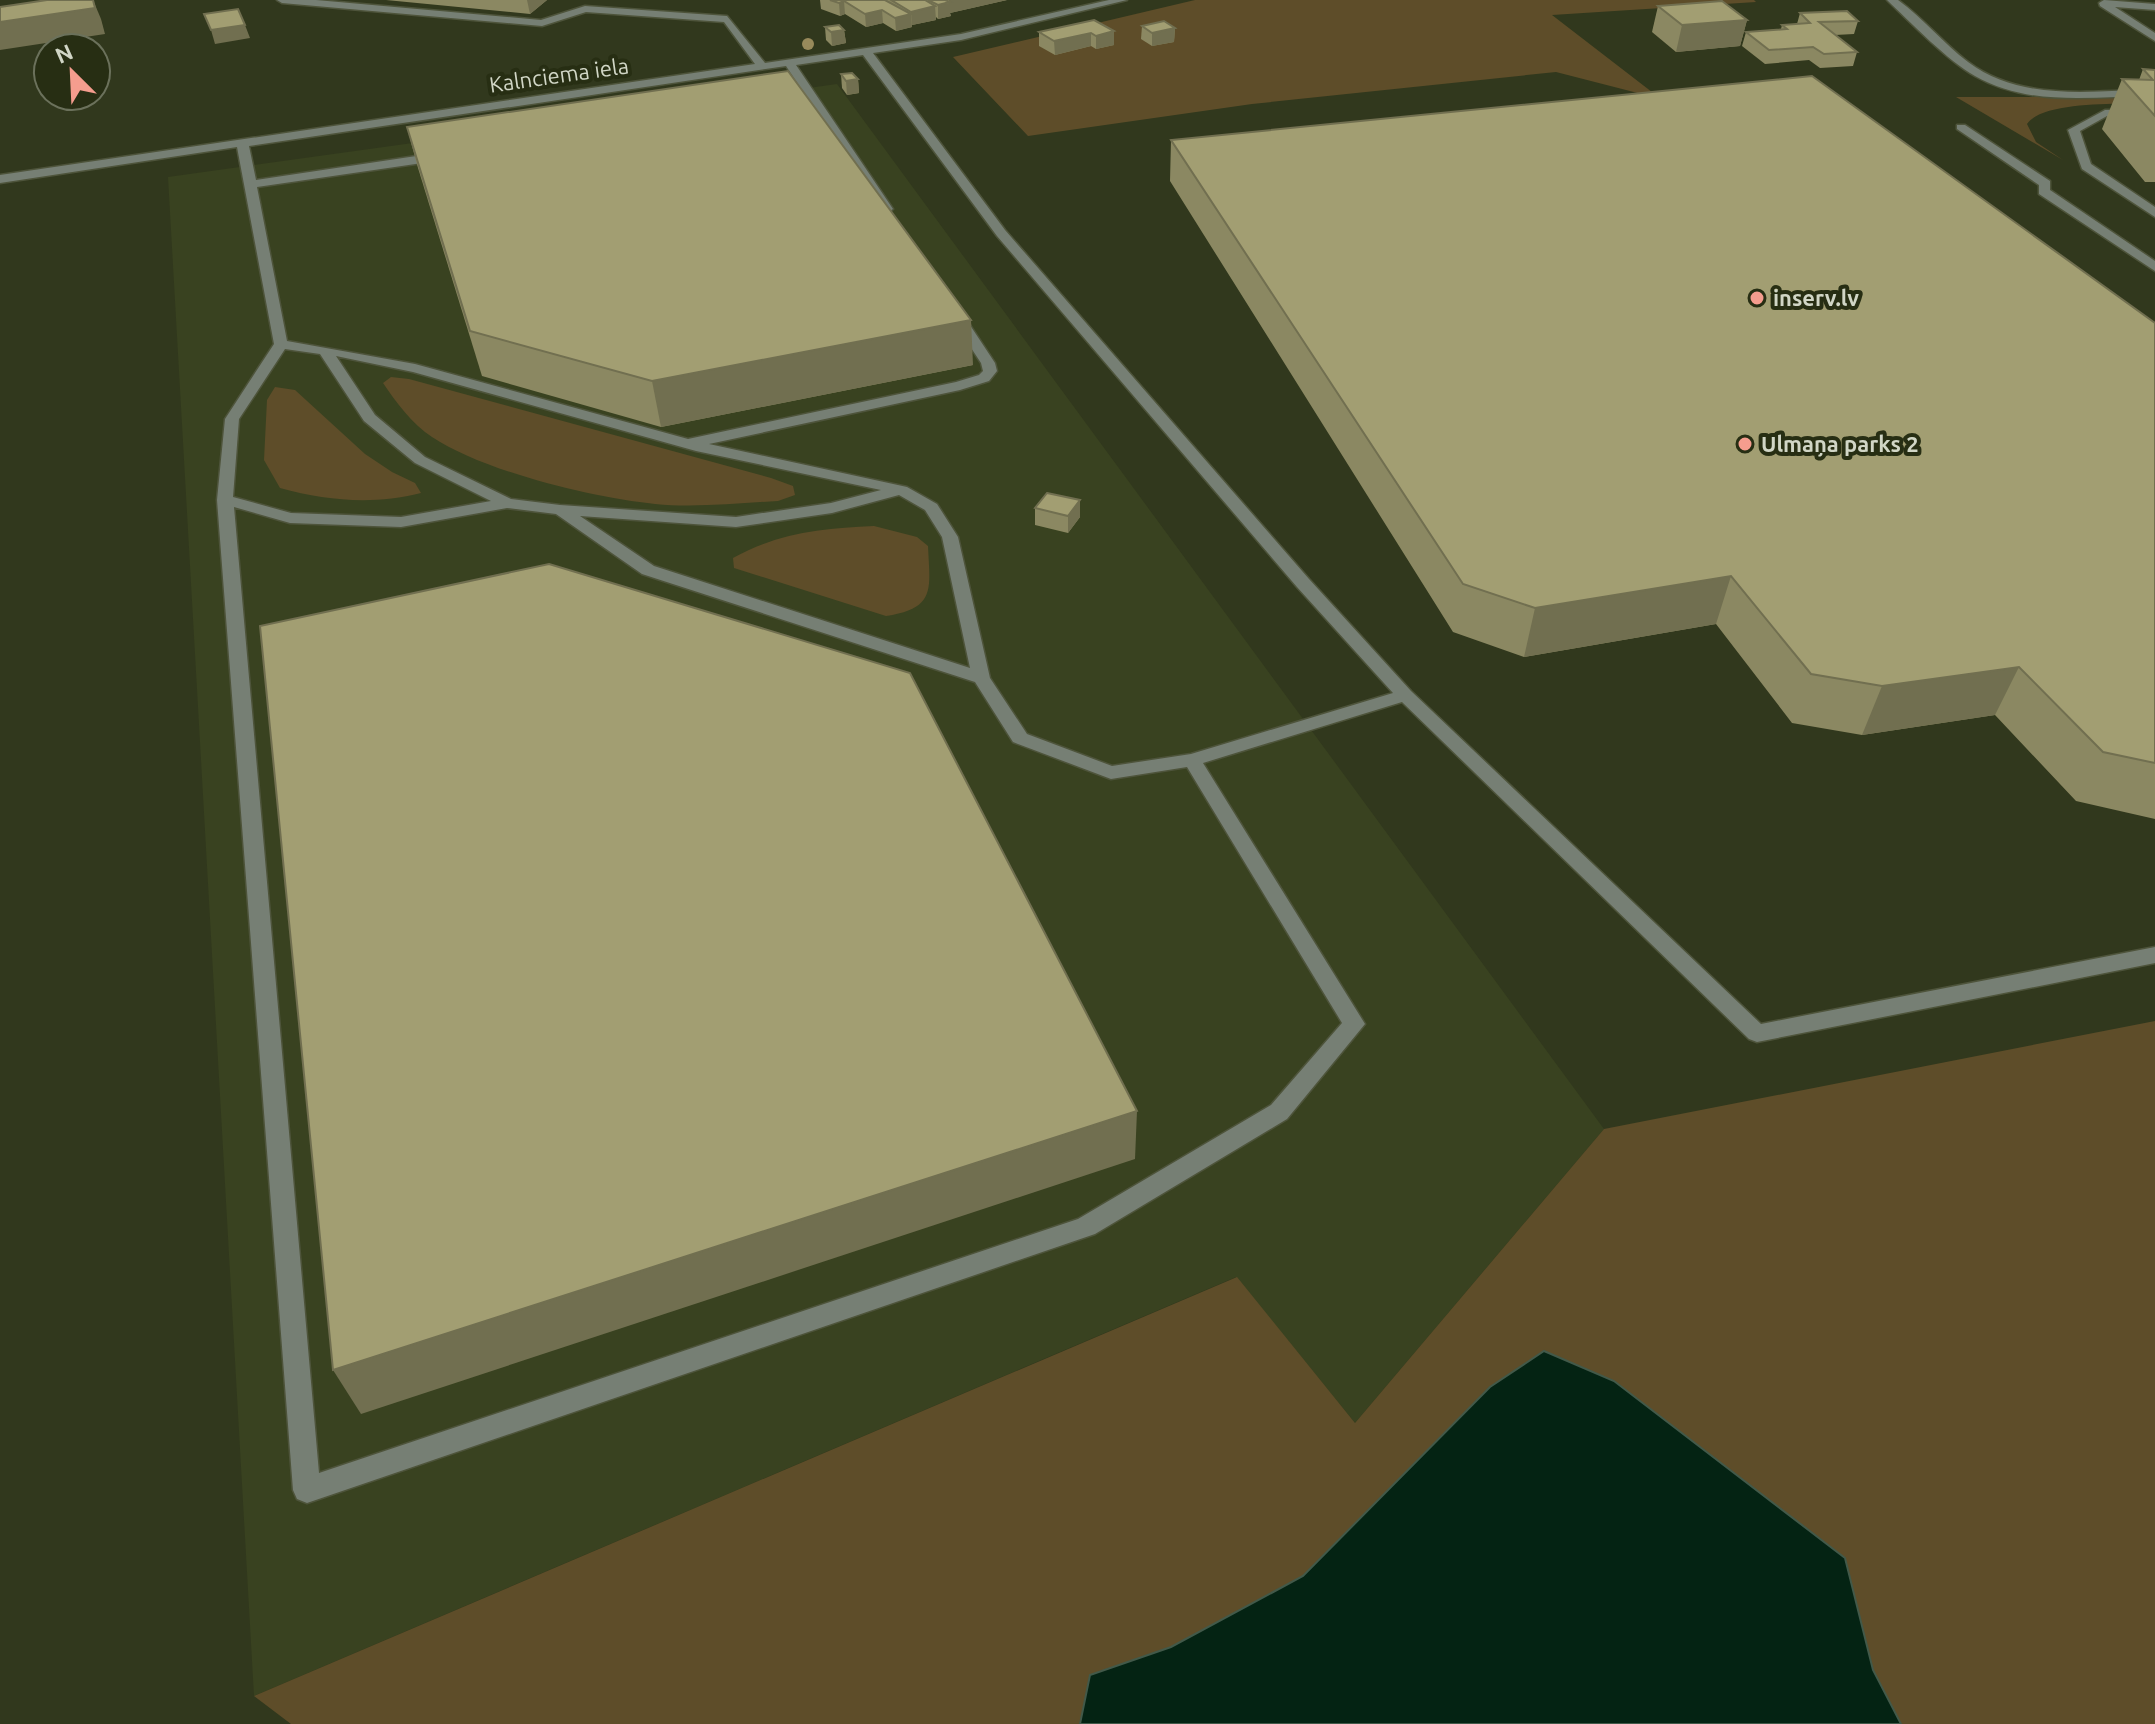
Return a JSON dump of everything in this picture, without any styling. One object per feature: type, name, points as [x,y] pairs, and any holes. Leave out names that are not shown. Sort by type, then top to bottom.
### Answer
[{"type":"street","points":[[282,0],[340,2],[542,23],[585,9],[727,19],[762,66]]},
{"type":"street","name":"Kalnciema iela","points":[[0,179],[242,141],[867,52],[961,37],[1122,0]]},
{"type":"street","points":[[1892,0],[1977,73],[2004,84],[2062,93],[2155,92]]},
{"type":"street","points":[[2101,2],[2155,7]]},
{"type":"street","points":[[2101,2],[2155,38]]},
{"type":"street","points":[[867,52],[1001,233],[1303,583],[1405,695],[1757,1033],[2155,955]]},
{"type":"street","points":[[789,62],[894,219]]},
{"type":"street","points":[[801,103],[816,100]]},
{"type":"street","points":[[2155,113],[2105,113],[2074,130],[2086,166],[2155,213]]},
{"type":"street","points":[[1961,127],[2046,184],[2043,191],[2155,267]]},
{"type":"street","points":[[242,141],[281,344],[232,419],[225,500],[307,1490],[1086,1227],[1279,1112],[1354,1024],[1192,760]]},
{"type":"street","points":[[249,185],[454,154]]},
{"type":"street","points":[[688,444],[960,386],[984,378],[990,371],[988,363],[945,298]]},
{"type":"street","points":[[281,344],[415,368],[688,444],[901,490],[931,507],[950,537],[981,678],[1020,738],[1111,773],[1192,760],[1405,695]]},
{"type":"street","points":[[325,350],[369,418],[420,460],[507,503]]},
{"type":"street","points":[[225,500],[290,518],[401,522],[507,503],[560,510],[736,522],[832,508],[901,490]]},
{"type":"street","points":[[560,510],[648,570],[981,678]]},
{"type":"shaded area","points":[[1195,0],[1756,2],[1552,15],[1661,99],[1556,72],[1252,104],[1028,136],[953,57]]},
{"type":"shaded area","points":[[837,84],[1604,1129],[1355,1423],[1236,1277],[254,1696],[168,177]]},
{"type":"shaded area","points":[[1956,97],[2155,97],[2155,104],[2086,105],[2036,116],[2027,124],[2036,142],[2063,160]]},
{"type":"shaded area","points":[[391,377],[409,379],[771,478],[793,486],[795,495],[778,501],[670,505],[601,496],[539,481],[480,461],[432,437],[411,419],[383,383]]},
{"type":"shaded area","points":[[275,387],[295,390],[365,454],[415,483],[421,493],[385,499],[350,500],[280,488],[264,460],[267,400]]},
{"type":"shaded area","points":[[874,526],[917,537],[928,546],[929,585],[922,602],[914,608],[886,616],[734,568],[733,558],[784,537],[819,530]]},
{"type":"shaded area","points":[[2155,1021],[2155,1724],[1901,1724],[1873,1670],[1845,1558],[1544,1351],[1490,1387],[1303,1576],[1171,1647],[1090,1675],[1080,1724],[291,1724],[254,1696],[1237,1277],[1355,1423],[1604,1129]]},
{"type":"shaded area","points":[[1544,1351],[1614,1381],[1845,1558],[1873,1670],[1901,1724],[1080,1724],[1090,1675],[1171,1647],[1303,1576],[1490,1387]]},
{"type":"building","points":[[47,0],[93,0],[95,8],[0,22],[0,7]]},
{"type":"building","points":[[830,0],[885,0],[911,14],[895,18],[882,10],[865,14],[844,1]]},
{"type":"building","points":[[891,0],[925,0],[935,6],[911,12]]},
{"type":"building","points":[[928,0],[945,0],[950,2],[938,5]]},
{"type":"building","points":[[1722,1],[1747,20],[1682,25],[1658,6]]},
{"type":"building","points":[[238,9],[245,25],[211,30],[204,14]]},
{"type":"building","points":[[1847,11],[1858,21],[1819,22],[1857,52],[1824,54],[1813,47],[1769,50],[1746,32],[1787,29],[1782,25],[1810,23],[1800,13]]},
{"type":"building","points":[[1094,20],[1114,31],[1054,41],[1039,32]]},
{"type":"building","points":[[1164,21],[1175,28],[1152,33],[1142,26]]},
{"type":"building","points":[[839,25],[844,30],[831,32],[825,27]]},
{"type":"building","points":[[2143,69],[2155,70],[2155,116],[2122,79],[2153,80]]},
{"type":"building","points":[[788,71],[971,320],[652,381],[470,331],[407,127]]},
{"type":"building","points":[[852,73],[858,79],[846,81],[841,74]]},
{"type":"building","name":"Ulmaņa parks 2","points":[[1812,76],[2155,323],[2155,763],[2103,752],[2019,667],[1882,686],[1811,674],[1731,576],[1535,608],[1463,584],[1171,140]]},
{"type":"building","points":[[1047,493],[1080,500],[1068,516],[1035,508]]},
{"type":"building","points":[[549,564],[910,673],[1137,1111],[333,1370],[260,626]]},
{"type":"place","name":"inserv.lv","points":[[1757,298]]},
{"type":"place","name":"Ulmaņa parks 2","points":[[1745,444]]}]
